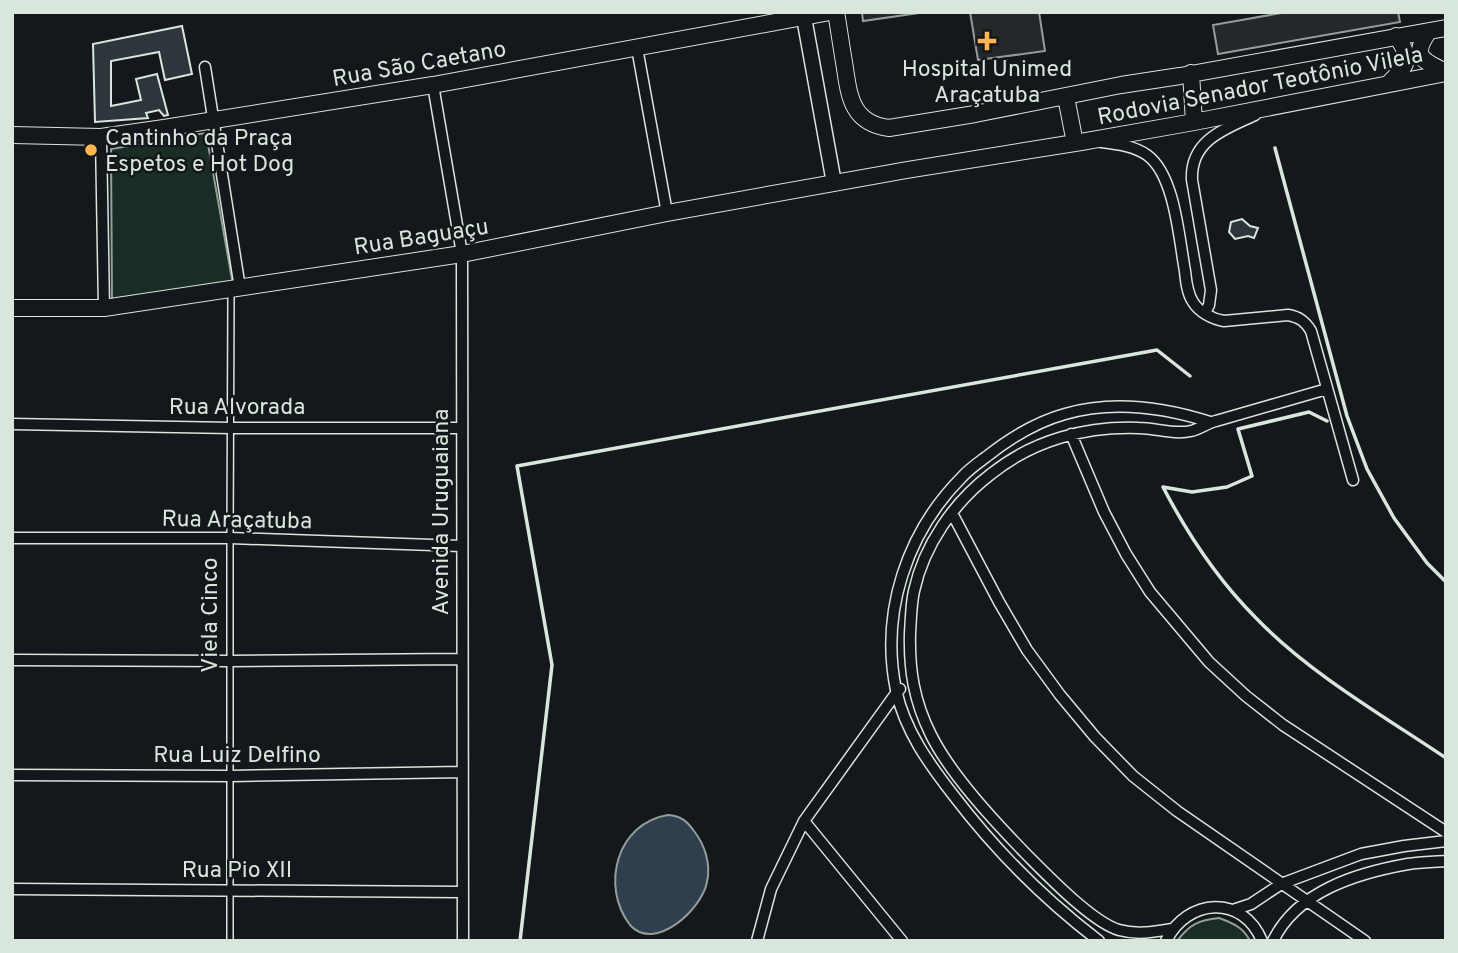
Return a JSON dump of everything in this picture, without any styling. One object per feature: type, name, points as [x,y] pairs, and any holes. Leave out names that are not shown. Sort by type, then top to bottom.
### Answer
[{"type":"main road","name":"Rua São Caetano","points":[[12,135],[101,137],[433,85],[830,12]]},
{"type":"main road","name":"Rodovia Senador Teotônio Vilela","points":[[836,12],[850,99],[857,112],[878,127],[900,127],[975,114],[1121,85],[1446,28]]},
{"type":"main road","points":[[1429,31],[1421,42],[1421,56],[1426,62],[1446,73]]},
{"type":"main road","points":[[1389,83],[1404,69],[1406,60],[1406,50],[1396,36]]},
{"type":"main road","name":"Rodovia Senador Teotônio Vilela","points":[[834,183],[1083,142],[1446,73]]},
{"type":"main road","points":[[1191,74],[1194,122]]},
{"type":"main road","points":[[1066,97],[1083,142]]},
{"type":"main road","name":"Rua Baguaçu","points":[[12,308],[104,308],[236,289],[462,254],[834,183]]},
{"type":"street","points":[[804,15],[834,183]]},
{"type":"street","points":[[637,48],[667,213]]},
{"type":"street","name":"Viela Cinco","points":[[205,67],[236,289]]},
{"type":"street","name":"Avenida Uruguaiana","points":[[433,85],[462,254],[463,941]]},
{"type":"street","points":[[1205,313],[1211,290],[1191,166],[1198,151],[1209,138],[1279,105]]},
{"type":"street","points":[[101,137],[104,308]]},
{"type":"street","points":[[1083,142],[1129,147],[1148,155],[1162,171],[1170,192],[1189,294],[1196,307],[1214,319],[1224,321],[1288,314],[1306,322],[1311,331],[1353,480]]},
{"type":"street","points":[[1172,929],[1145,933],[1118,930],[1103,923],[1051,879],[984,807],[943,757],[930,733],[912,682],[909,652],[913,591],[936,537],[952,513],[981,482],[1016,457],[1041,444],[1071,434],[1119,427],[1181,432],[1327,389]]},
{"type":"street","points":[[1099,941],[1043,895],[1002,854],[927,761],[909,728],[897,692],[891,654],[893,614],[901,576],[916,539],[937,505],[963,475],[1027,429],[1064,414],[1097,408],[1143,407],[1182,413],[1210,422]]},
{"type":"street","points":[[1097,408],[1101,429]]},
{"type":"street","name":"Rua Alvorada","points":[[12,424],[461,428]]},
{"type":"street","points":[[1071,434],[1104,512],[1126,554],[1150,592],[1209,662],[1283,725],[1446,832]]},
{"type":"street","points":[[971,469],[981,482]]},
{"type":"street","points":[[952,513],[1027,650],[1095,737],[1133,776],[1177,811],[1365,941]]},
{"type":"street","name":"Rua Araçatuba","points":[[12,538],[230,538],[461,546]]},
{"type":"street","points":[[12,660],[461,659]]},
{"type":"street","points":[[757,941],[771,889],[804,821],[897,692],[912,682]]},
{"type":"street","name":"Rua Luiz Delfino","points":[[12,775],[230,776],[462,772]]},
{"type":"street","points":[[804,821],[902,941]]},
{"type":"street","points":[[1233,910],[1251,904],[1281,884],[1361,854],[1446,841]]},
{"type":"street","points":[[1273,941],[1287,917],[1307,900],[1326,889],[1382,869],[1446,861]]},
{"type":"street","name":"Rua Pio XII","points":[[12,889],[462,892]]},
{"type":"street","points":[[1166,941],[1172,929],[1184,917],[1199,909],[1216,907],[1233,910],[1247,918],[1259,932],[1262,941]]},
{"type":"lane","name":"Viela Cinco","points":[[230,941],[231,428],[236,289]]},
{"type":"green space","points":[[206,133],[233,285],[112,302],[111,149]]},
{"type":"green space","points":[[1219,918],[1238,926],[1250,941],[1177,941],[1195,924]]},
{"type":"shaded area","points":[[862,12],[926,12],[863,21]]},
{"type":"shaded area","points":[[970,12],[1039,12],[1045,51],[978,60]]},
{"type":"shaded area","points":[[1287,12],[1398,12],[1400,22],[1218,54],[1213,25]]},
{"type":"water","points":[[668,815],[689,824],[698,836],[708,862],[707,882],[696,904],[676,924],[652,934],[640,932],[630,925],[616,892],[615,875],[619,858],[636,830],[650,820]]},
{"type":"building","points":[[182,26],[192,74],[165,80],[159,52],[111,61],[111,106],[141,100],[136,79],[157,74],[168,115],[164,116],[159,110],[146,113],[148,118],[95,122],[93,44]]},
{"type":"building","points":[[1242,219],[1250,226],[1258,228],[1254,238],[1248,236],[1235,239],[1229,232],[1231,222]]},
{"type":"wall","points":[[1275,148],[1347,416],[1367,469],[1394,518],[1427,563],[1446,582]]},
{"type":"wall","points":[[520,941],[552,665],[517,466],[1157,350],[1190,376]]},
{"type":"wall","points":[[1327,421],[1309,412],[1238,429],[1252,476],[1227,487],[1192,492],[1163,487],[1216,572],[1277,638],[1323,675],[1446,758]]},
{"type":"place","name":"Hospital Unimed Araçatuba","points":[[987,41]]},
{"type":"place","name":"Cantinho da Praça Espetos e Hot Dog","points":[[91,150]]}]
